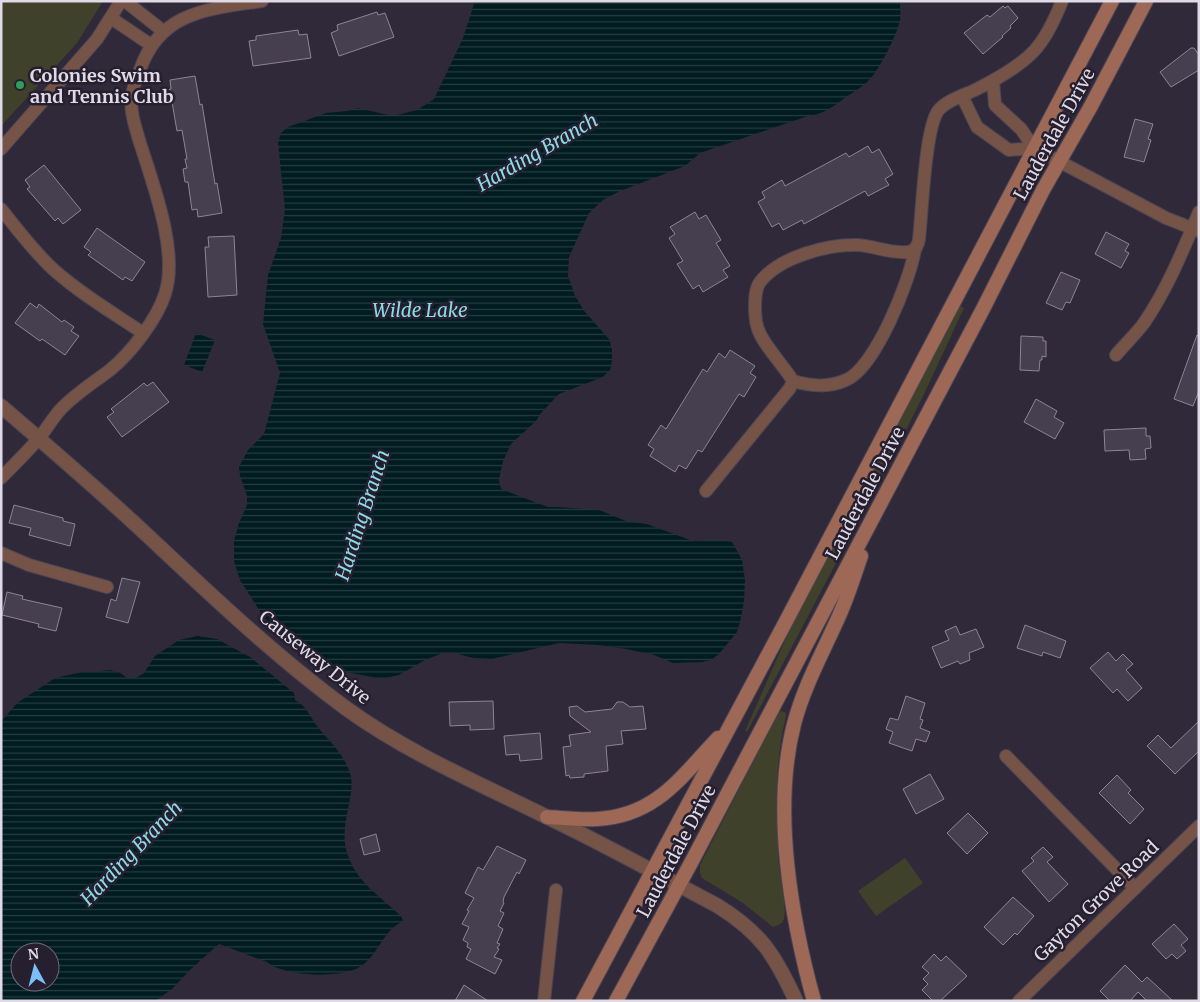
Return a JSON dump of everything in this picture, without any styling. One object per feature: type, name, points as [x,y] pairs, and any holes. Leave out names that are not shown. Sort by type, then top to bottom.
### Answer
[{"type":"main road","name":"Lauderdale Drive","points":[[583,1001],[1112,1]]},
{"type":"main road","name":"Lauderdale Drive","points":[[616,1001],[882,502],[984,308],[1043,190],[1091,106],[1146,1]]},
{"type":"main road","points":[[814,1001],[797,931],[789,877],[785,804],[788,755],[794,723],[806,687],[840,614],[882,502]]},
{"type":"main road","points":[[547,817],[596,819],[623,815],[638,810],[662,796],[673,786],[730,725]]},
{"type":"street","points":[[1,149],[97,38],[121,1]]},
{"type":"street","points":[[125,1],[163,31]]},
{"type":"street","points":[[1,478],[38,438],[60,410],[87,386],[111,369],[143,333],[166,293],[168,246],[165,228],[132,109],[132,96],[145,55],[163,31],[179,20],[204,11],[262,1]]},
{"type":"street","points":[[915,249],[905,252],[858,245],[836,247],[790,259],[759,283],[755,296],[755,316],[759,333],[792,381],[816,386],[833,385],[847,380],[859,371],[871,355],[885,331],[902,293],[913,263],[915,249],[918,246],[928,149],[933,122],[937,112],[944,104],[993,81],[1034,51],[1052,25],[1062,1]]},
{"type":"street","points":[[111,18],[151,45]]},
{"type":"street","points":[[993,81],[995,105],[1021,129],[1034,148],[1166,218],[1195,230]]},
{"type":"street","points":[[962,96],[977,127],[1009,150],[1034,148]]},
{"type":"street","points":[[1,209],[24,238],[55,271],[143,333]]},
{"type":"street","points":[[1116,355],[1143,324],[1164,291],[1195,230],[1199,212]]},
{"type":"street","points":[[706,490],[790,388],[792,381]]},
{"type":"street","name":"Causeway Drive","points":[[1,406],[237,618],[307,678],[347,708],[378,730],[435,762],[651,871],[718,906],[745,923],[756,934],[779,966],[796,1001]]},
{"type":"street","points":[[1,553],[29,564],[107,587]]},
{"type":"street","points":[[1006,756],[1135,888]]},
{"type":"street","name":"Gayton Grove Road","points":[[1019,1001],[1199,826]]},
{"type":"street","points":[[544,1001],[556,890]]},
{"type":"shaded area","name":"Colonies Swim and Tennis Club","points":[[1,1],[103,1],[77,43],[1,126]]},
{"type":"shaded area","points":[[960,306],[964,308],[904,434],[747,732],[745,731],[786,638]]},
{"type":"shaded area","points":[[779,712],[786,713],[786,716],[779,753],[777,809],[779,865],[785,913],[782,923],[773,927],[743,903],[702,878],[700,865]]},
{"type":"shaded area","points":[[905,858],[923,883],[876,916],[858,891]]},
{"type":"water","name":"Wilde Lake","points":[[475,1],[900,1],[898,27],[879,67],[867,82],[834,106],[826,111],[700,153],[685,166],[620,191],[603,200],[589,213],[569,257],[568,276],[575,296],[585,312],[609,339],[612,349],[610,370],[603,377],[559,394],[536,421],[511,444],[503,461],[499,480],[501,489],[548,507],[599,510],[626,521],[647,524],[693,541],[723,540],[732,542],[742,560],[745,580],[744,601],[737,632],[719,654],[711,660],[673,663],[654,655],[626,649],[559,643],[492,659],[443,653],[425,660],[399,675],[382,679],[325,666],[293,649],[285,643],[261,613],[240,580],[234,561],[234,541],[247,505],[247,496],[239,467],[248,450],[264,434],[280,373],[263,324],[268,275],[281,238],[285,209],[278,143],[281,133],[288,127],[326,113],[358,108],[388,115],[397,115],[417,110],[434,99],[463,38]]},
{"type":"water","points":[[196,333],[215,340],[202,372],[184,365]]},
{"type":"water","name":"Harding Branch","points":[[197,636],[217,639],[250,657],[294,693],[295,700],[305,708],[340,754],[350,773],[352,782],[345,842],[351,863],[363,881],[401,916],[403,921],[391,930],[364,964],[344,973],[316,975],[287,971],[219,944],[172,989],[155,1001],[1,1001],[1,722],[17,703],[55,678],[82,672],[110,670],[119,672],[127,678],[136,678],[144,673],[155,656],[179,640]]},
{"type":"building","points":[[1003,6],[1005,8],[1008,6],[1018,18],[1003,37],[983,54],[964,33],[987,15],[990,17]]},
{"type":"building","points":[[377,12],[378,15],[385,13],[394,37],[339,56],[331,33],[338,30],[337,25]]},
{"type":"building","points":[[298,30],[299,35],[307,34],[311,58],[253,66],[249,41],[256,40],[256,36]]},
{"type":"building","points":[[1191,48],[1194,48],[1199,55],[1199,70],[1171,87],[1160,72]]},
{"type":"building","points":[[195,76],[222,213],[198,217],[197,209],[192,210],[188,182],[185,182],[183,169],[187,168],[185,159],[187,159],[182,130],[177,131],[168,90],[171,89],[170,80]]},
{"type":"building","points":[[1135,119],[1153,124],[1148,139],[1151,140],[1144,162],[1124,157]]},
{"type":"building","points":[[868,146],[872,153],[879,149],[893,174],[885,179],[889,185],[868,196],[865,191],[804,224],[802,220],[783,230],[779,223],[772,227],[758,202],[765,198],[762,192],[782,180],[785,186],[846,153],[849,157]]},
{"type":"building","points":[[44,165],[81,210],[63,224],[58,218],[55,221],[27,189],[30,187],[25,180]]},
{"type":"building","points":[[695,212],[699,219],[706,215],[721,240],[716,243],[730,266],[723,270],[728,277],[703,292],[699,285],[693,289],[677,264],[683,261],[669,238],[675,234],[670,227]]},
{"type":"building","points":[[97,228],[145,262],[132,281],[125,277],[123,280],[88,255],[91,252],[84,247]]},
{"type":"building","points":[[1106,232],[1129,244],[1125,251],[1129,253],[1121,268],[1095,254]]},
{"type":"building","points":[[234,236],[237,295],[208,297],[205,247],[209,247],[208,237]]},
{"type":"building","points":[[1061,272],[1080,280],[1070,303],[1066,302],[1062,310],[1046,303]]},
{"type":"building","points":[[30,303],[37,308],[39,304],[62,322],[64,320],[74,327],[71,331],[79,336],[65,355],[42,339],[40,341],[15,323]]},
{"type":"building","points":[[1197,335],[1199,336],[1199,391],[1193,406],[1174,399]]},
{"type":"building","points":[[1021,336],[1043,337],[1043,341],[1046,341],[1046,357],[1042,356],[1042,360],[1040,360],[1039,371],[1020,370]]},
{"type":"building","points":[[730,350],[755,366],[750,373],[756,377],[744,397],[739,394],[702,452],[698,450],[686,469],[679,465],[675,472],[650,456],[654,449],[648,445],[661,425],[666,429],[703,369],[707,372],[719,353],[725,358]]},
{"type":"building","points":[[153,382],[169,402],[122,437],[107,417],[114,412],[111,409],[144,383],[147,386]]},
{"type":"building","points":[[1036,399],[1057,411],[1054,417],[1064,423],[1055,439],[1024,422]]},
{"type":"building","points":[[1146,428],[1146,436],[1150,436],[1151,448],[1145,449],[1146,459],[1130,460],[1129,450],[1105,451],[1104,430]]},
{"type":"building","points":[[14,505],[63,518],[63,521],[75,524],[70,546],[29,535],[31,528],[9,523]]},
{"type":"building","points":[[122,578],[140,582],[128,623],[106,617],[111,599],[116,601]]},
{"type":"building","points":[[7,592],[23,596],[22,599],[62,608],[56,631],[38,627],[39,624],[2,615]]},
{"type":"building","points":[[1025,625],[1066,641],[1060,658],[1043,652],[1042,656],[1017,648]]},
{"type":"building","points":[[956,626],[960,635],[976,629],[984,647],[969,653],[970,660],[960,664],[958,661],[941,668],[932,647],[949,640],[945,631]]},
{"type":"building","points":[[1108,652],[1116,661],[1123,654],[1133,664],[1126,670],[1142,688],[1128,701],[1117,689],[1113,693],[1090,668]]},
{"type":"building","points":[[906,696],[925,703],[920,719],[923,720],[920,728],[930,732],[926,742],[916,739],[912,751],[889,743],[893,732],[886,729],[890,718],[898,720]]},
{"type":"building","points":[[493,701],[494,729],[470,730],[470,725],[450,726],[449,702]]},
{"type":"building","points":[[617,702],[623,702],[630,707],[643,706],[646,729],[621,731],[623,744],[606,746],[608,771],[584,774],[584,777],[570,778],[569,775],[566,776],[563,747],[571,746],[569,735],[591,732],[570,716],[569,707],[577,706],[585,712],[612,709]]},
{"type":"building","points":[[1199,721],[1199,751],[1175,774],[1147,746],[1158,735],[1171,748]]},
{"type":"building","points":[[540,733],[542,759],[520,761],[519,754],[506,755],[504,736]]},
{"type":"building","points":[[930,774],[944,799],[916,814],[903,789]]},
{"type":"building","points":[[1117,775],[1131,790],[1128,793],[1144,809],[1130,824],[1099,793]]},
{"type":"building","points":[[968,813],[988,833],[967,854],[947,833]]},
{"type":"building","points":[[376,834],[380,851],[364,855],[360,839]]},
{"type":"building","points":[[497,846],[526,860],[519,874],[517,872],[504,897],[504,903],[500,911],[504,913],[498,926],[503,929],[497,943],[500,944],[497,948],[499,949],[494,957],[502,960],[495,974],[466,959],[471,949],[467,947],[468,943],[463,940],[469,927],[462,924],[474,898],[465,893],[478,867],[483,870]]},
{"type":"building","points":[[1043,847],[1053,857],[1047,862],[1068,884],[1049,902],[1022,871],[1034,861],[1031,858]]},
{"type":"building","points":[[1013,897],[1034,916],[1017,935],[1015,933],[1003,945],[984,927]]},
{"type":"building","points":[[1174,924],[1188,939],[1181,945],[1186,951],[1177,959],[1172,954],[1166,959],[1152,944]]},
{"type":"building","points":[[934,954],[941,961],[946,956],[967,976],[940,1001],[933,1001],[922,990],[928,984],[923,979],[929,973],[922,967]]},
{"type":"building","points":[[1125,965],[1142,982],[1147,977],[1173,1001],[1147,1001],[1138,992],[1130,1001],[1110,1001],[1100,991]]},
{"type":"building","points":[[464,985],[488,1001],[455,1001]]},
{"type":"place","name":"Colonies Swim and Tennis Club","points":[[20,85]]}]
